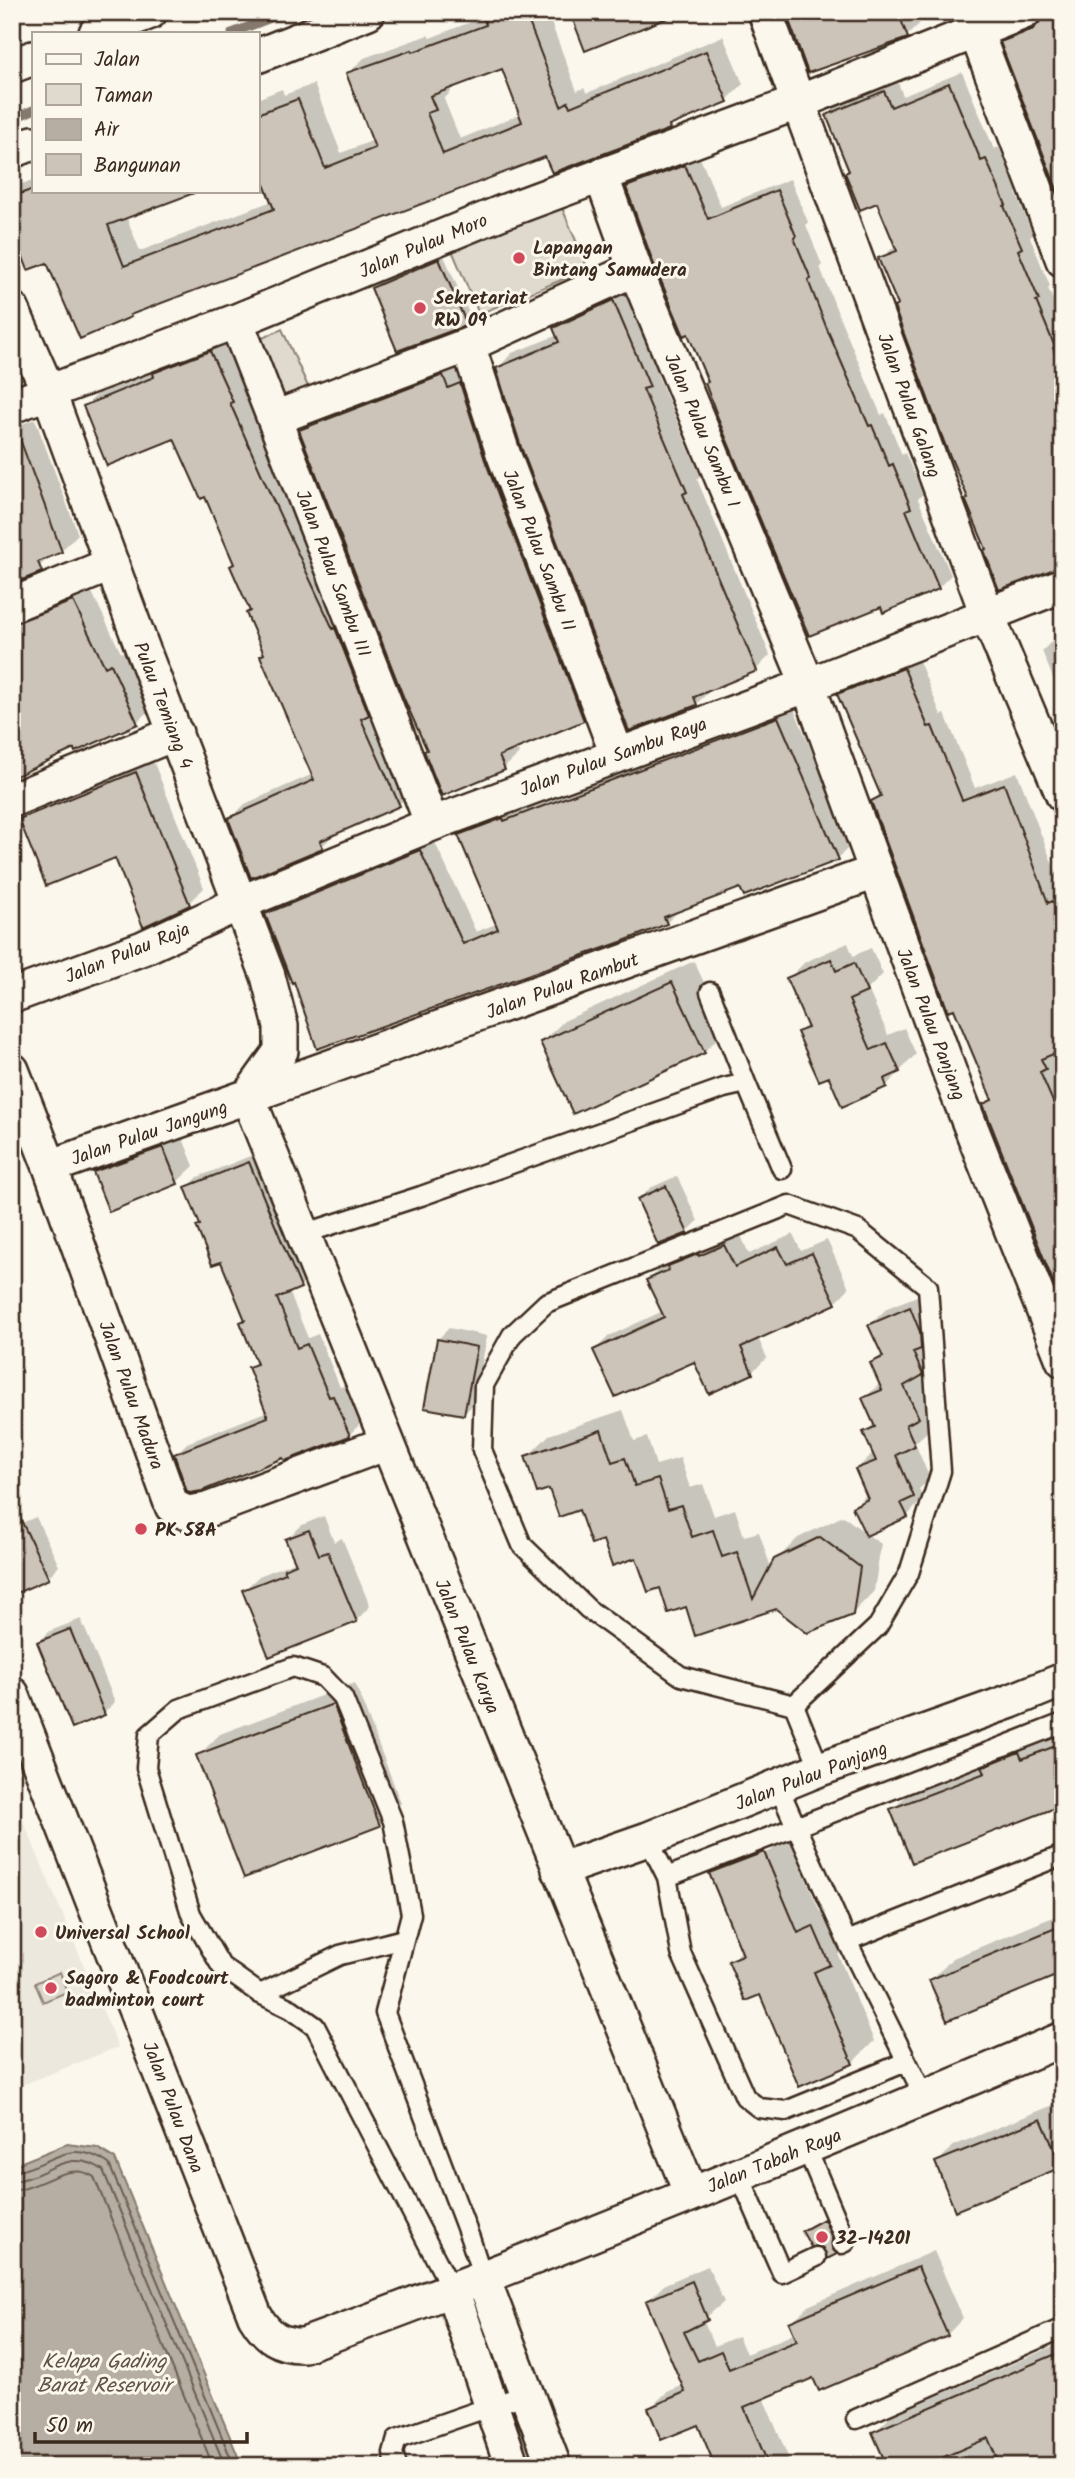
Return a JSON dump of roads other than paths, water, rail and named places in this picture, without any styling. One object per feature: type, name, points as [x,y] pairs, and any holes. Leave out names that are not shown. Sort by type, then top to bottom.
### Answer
[{"type":"street","points":[[99,32],[150,12]]},
{"type":"street","points":[[259,54],[368,12]]},
{"type":"street","name":"Jalan Pulau Galang","points":[[765,12],[987,614],[1063,795]]},
{"type":"street","name":"Jalan Pulau Moro","points":[[12,406],[236,321],[500,213],[799,102],[1024,12]]},
{"type":"street","points":[[976,32],[1063,260]]},
{"type":"street","points":[[12,66],[32,58]]},
{"type":"street","points":[[12,151],[32,143]]},
{"type":"street","name":"Jalan Pulau Sambu I","points":[[601,175],[635,269],[808,685]]},
{"type":"street","points":[[275,418],[468,345],[635,269]]},
{"type":"street","name":"Pulau Temiang 4","points":[[12,309],[49,393],[268,976],[281,1026],[281,1051],[248,1097]]},
{"type":"street","name":"Jalan Pulau Sambu III","points":[[236,321],[432,824]]},
{"type":"street","name":"Jalan Pulau Sambu II","points":[[468,345],[503,453],[617,754]]},
{"type":"street","points":[[12,605],[112,564]]},
{"type":"street","name":"Jalan Pulau Sambu Raya","points":[[240,903],[432,824],[808,685],[1063,585]]},
{"type":"street","name":"Jalan Pulau Panjang","points":[[808,685],[955,1087],[1063,1360]]},
{"type":"street","points":[[12,800],[176,733]]},
{"type":"street","name":"Jalan Pulau Rambut","points":[[248,1097],[875,872]]},
{"type":"street","name":"Jalan Pulau Raja","points":[[12,996],[143,948],[240,903]]},
{"type":"street","name":"Jalan Pulau Madura","points":[[12,1070],[50,1167],[172,1506],[187,1513],[207,1510],[387,1443]]},
{"type":"street","name":"Jalan Pulau Jangung","points":[[50,1167],[248,1097]]},
{"type":"street","name":"Jalan Pulau Karya","points":[[248,1097],[691,2194]]},
{"type":"street","name":"Jalan Pulau Panjang","points":[[559,1870],[648,1839],[820,1769],[1063,1680]]},
{"type":"street","name":"Jalan Pulau Dana","points":[[12,1694],[255,2316],[262,2328],[275,2340],[289,2345],[304,2345],[454,2297],[486,2284]]},
{"type":"street","name":"Jalan Tabah Raya","points":[[486,2284],[691,2194],[811,2159],[925,2098],[1063,2039]]},
{"type":"street","points":[[486,2284],[554,2466]]},
{"type":"street","points":[[454,2297],[512,2466]]},
{"type":"lane","points":[[710,992],[782,1169]]},
{"type":"lane","points":[[303,1234],[421,1196],[723,1088],[746,1083]]},
{"type":"lane","points":[[789,1205],[858,1230],[928,1287],[941,1471],[909,1573],[878,1626],[794,1705],[681,1676],[588,1609],[522,1545],[482,1450],[484,1385],[512,1335],[547,1303],[789,1205]]},
{"type":"lane","points":[[454,2297],[315,2026],[291,2009],[260,1994],[221,1966],[191,1913],[146,1769],[149,1735],[179,1709],[293,1667],[323,1676],[343,1698],[393,1821],[411,1914],[385,2013],[486,2284]]},
{"type":"lane","points":[[794,1705],[820,1769]]},
{"type":"lane","points":[[667,1877],[1063,1723]]},
{"type":"lane","points":[[778,1786],[846,1941],[925,2098]]},
{"type":"lane","points":[[648,1839],[667,1877],[681,1953],[745,2097],[760,2108],[786,2111],[906,2062]]},
{"type":"lane","points":[[846,1941],[1063,1855]]},
{"type":"lane","points":[[260,1994],[340,1955],[404,1939]]},
{"type":"lane","points":[[811,2159],[846,2242],[842,2244]]},
{"type":"lane","points":[[741,2178],[782,2273],[816,2257]]},
{"type":"lane","points":[[856,2419],[1063,2328]]},
{"type":"lane","points":[[397,2466],[393,2453],[397,2439],[527,2394]]},
{"type":"water","name":"Kelapa Gading Barat Reservoir","points":[[67,2144],[97,2148],[115,2159],[242,2466],[12,2466],[12,2166]]},
{"type":"waterway","points":[[235,32],[286,12]]},
{"type":"waterway","points":[[12,119],[32,110]]},
{"type":"place","name":"Lapangan Bintang Samudera","points":[[519,258]]},
{"type":"place","name":"Sekretariat RW 09","points":[[420,308]]},
{"type":"place","name":"PK 58A","points":[[141,1529]]},
{"type":"place","name":"Universal School","points":[[41,1932]]},
{"type":"place","name":"Sagoro & Foodcourt badminton court","points":[[51,1988]]},
{"type":"place","name":"32-14201","points":[[822,2237]]}]
